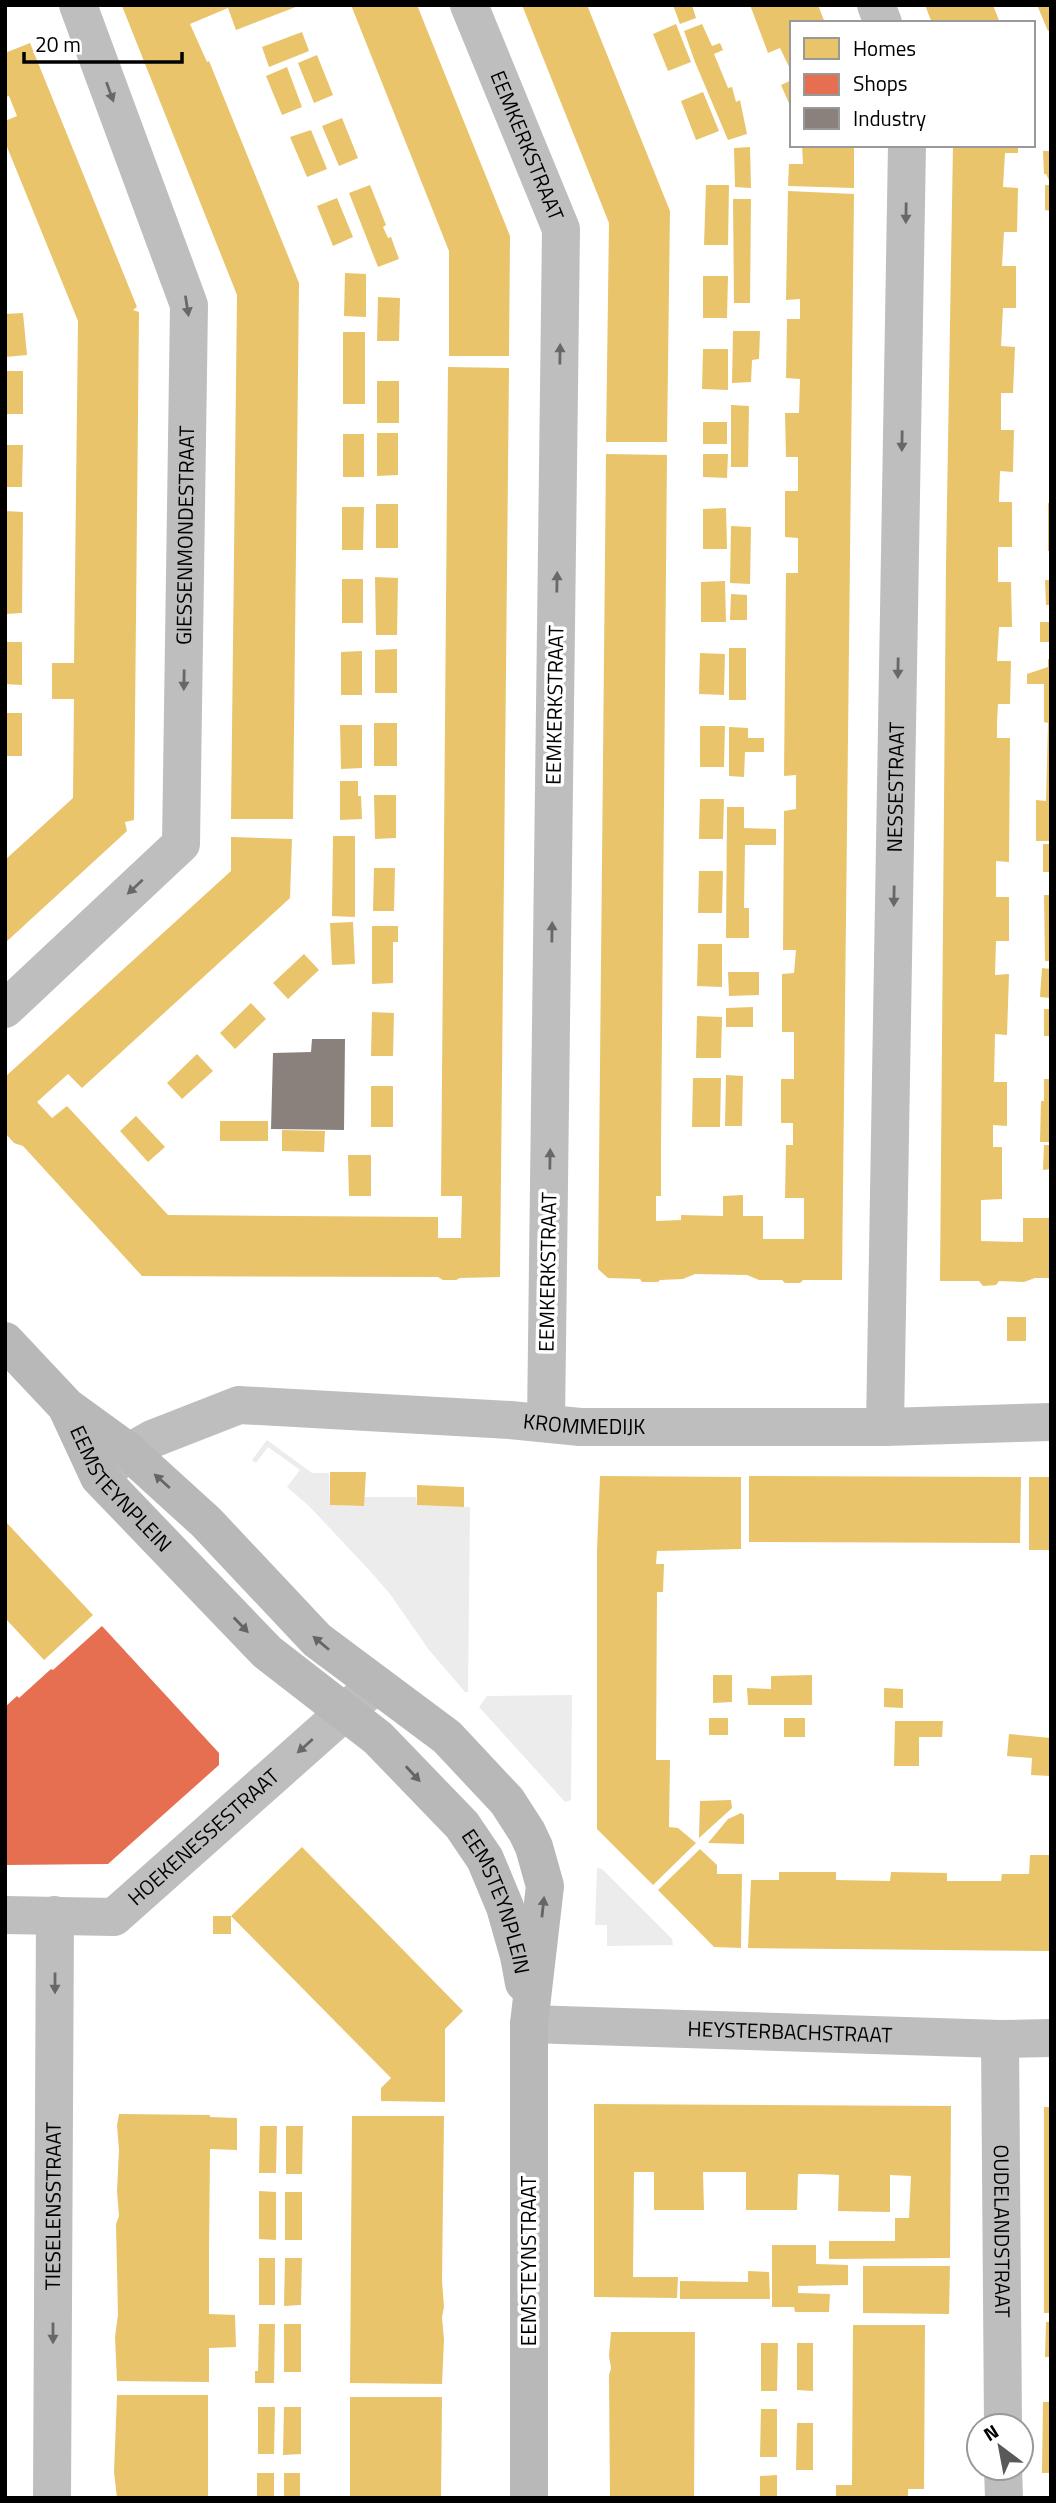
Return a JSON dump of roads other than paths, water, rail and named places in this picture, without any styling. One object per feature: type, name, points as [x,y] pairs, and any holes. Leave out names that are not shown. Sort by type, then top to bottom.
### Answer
[{"type":"street","name":"GIESSENMONDESTRAAT","points":[[5,1009],[181,844],[189,305],[78,5]]},
{"type":"street","name":"EEMKERKSTRAAT","points":[[469,5],[561,229],[546,1423]]},
{"type":"street","name":"NESSESTRAAT","points":[[885,1427],[907,147]]},
{"type":"street","points":[[5,1342],[67,1407],[129,1452]]},
{"type":"street","name":"KROMMEDIJK","points":[[99,1477],[129,1452],[152,1439],[239,1405],[580,1427],[885,1427],[1051,1422]]},
{"type":"street","name":"EEMSTEYNPLEIN","points":[[67,1407],[99,1477],[267,1652],[378,1738],[462,1825],[485,1859],[506,1906],[520,1955],[529,2024]]},
{"type":"street","name":"EEMSTEYNPLEIN","points":[[129,1452],[206,1522],[317,1640],[447,1737],[507,1801],[531,1840],[545,1886],[529,2024]]},
{"type":"street","name":"HOEKENESSESTRAAT","points":[[5,1915],[114,1917],[375,1685]]},
{"type":"street","name":"TIESELENSSTRAAT","points":[[52,2498],[55,1915]]},
{"type":"street","name":"HEYSTERBACHSTRAAT","points":[[529,2024],[1000,2039],[1051,2038]]},
{"type":"street","name":"EEMSTEYNSTRAAT","points":[[529,2024],[529,2498]]},
{"type":"street","name":"OUDELANDSTRAAT","points":[[1000,2039],[1003,2412]]}]
